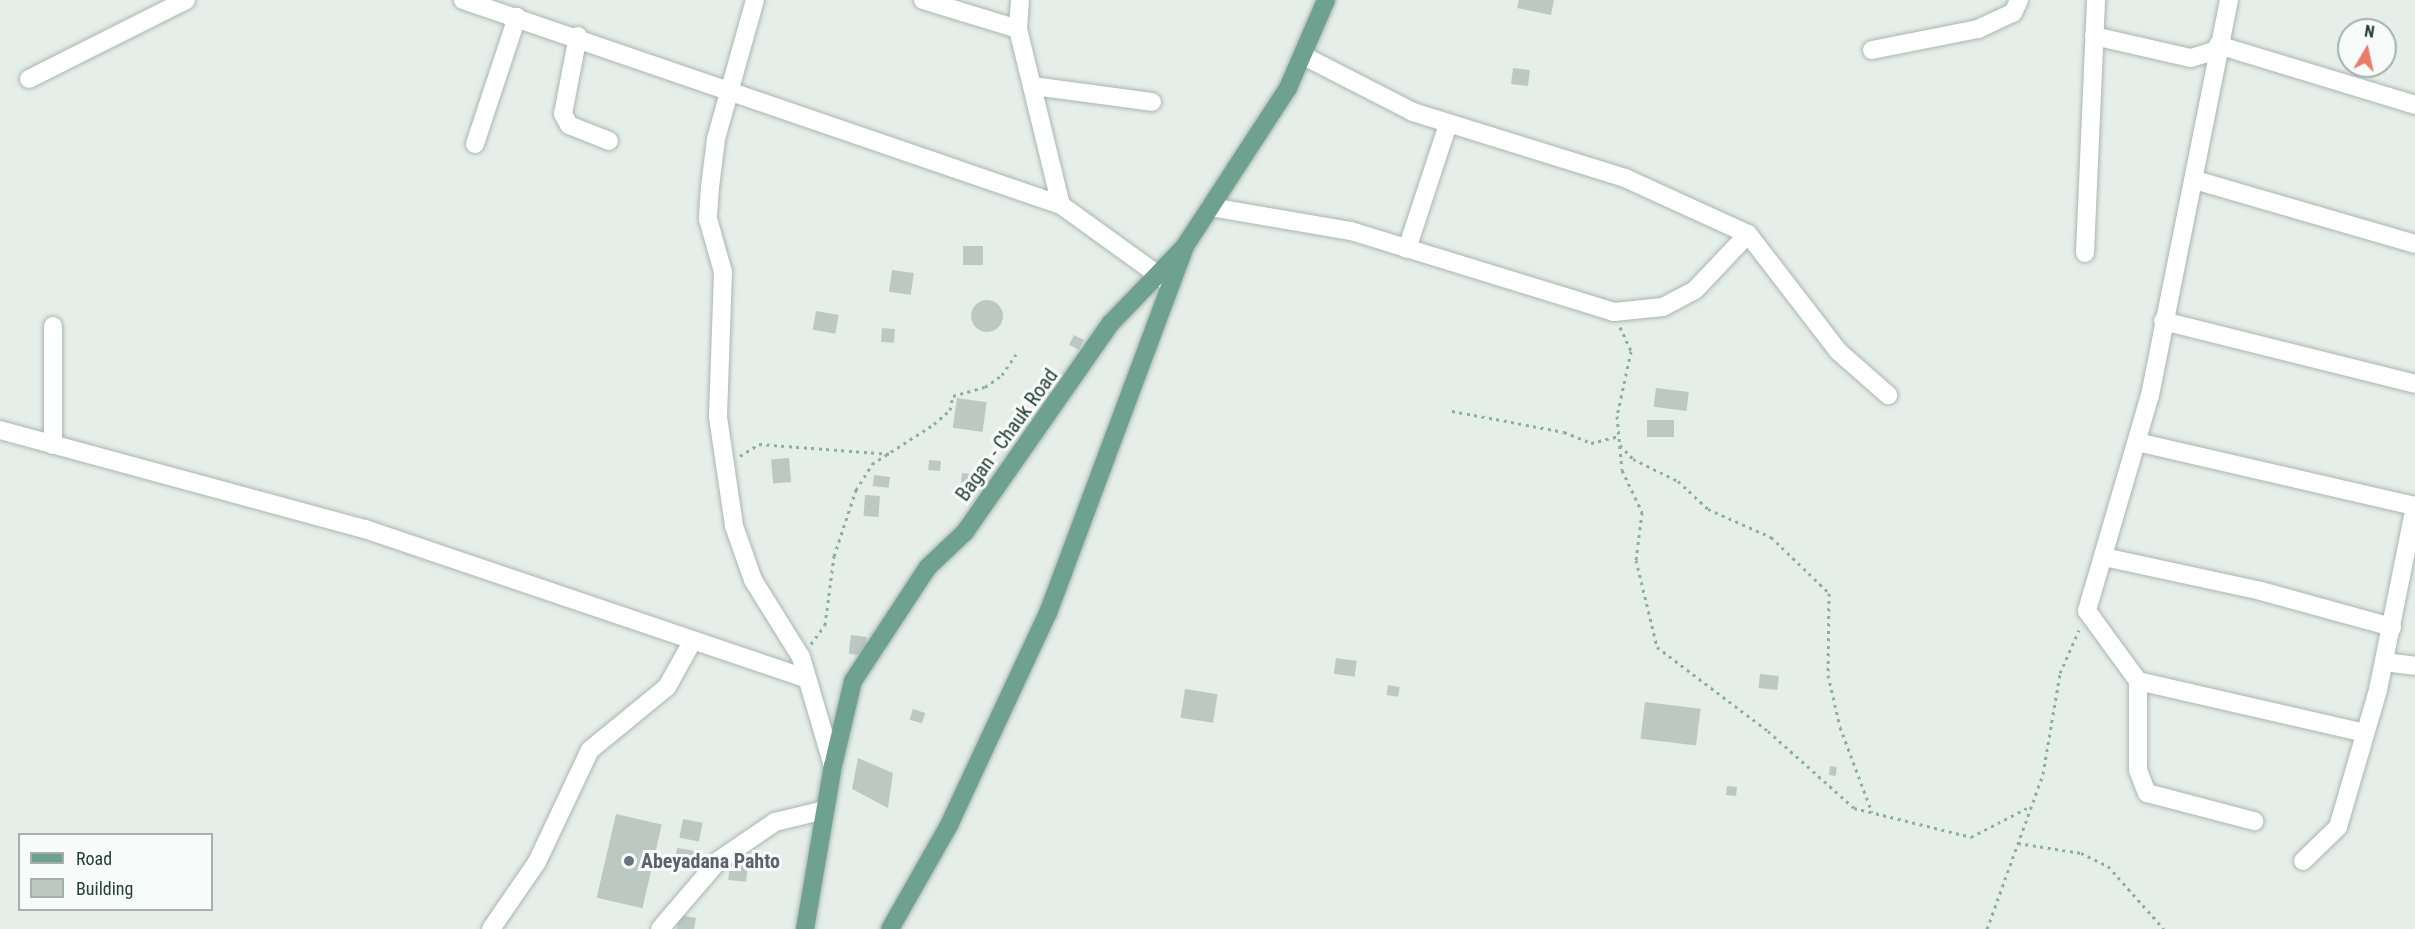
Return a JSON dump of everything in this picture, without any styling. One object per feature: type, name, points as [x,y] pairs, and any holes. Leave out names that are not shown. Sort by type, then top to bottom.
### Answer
[{"type":"main road","name":"Bagan - Chauk Road","points":[[805,929],[833,765],[854,681],[928,567],[964,532],[1111,323],[1154,273],[1185,246],[1304,56],[1326,0]]},
{"type":"main road","points":[[890,929],[949,825],[1048,614],[1174,286],[1185,246]]},
{"type":"street","points":[[29,79],[186,0]]},
{"type":"street","points":[[463,0],[578,36],[1060,205],[1174,286]]},
{"type":"street","points":[[755,0],[716,139],[708,219],[723,272],[718,417],[734,526],[753,580],[801,657],[804,678],[833,765]]},
{"type":"street","points":[[923,0],[1018,29]]},
{"type":"street","points":[[1020,0],[1018,29],[1034,86],[1060,205]]},
{"type":"street","points":[[1872,50],[1978,28],[2013,13],[2019,0]]},
{"type":"street","points":[[2085,253],[2096,0]]},
{"type":"street","points":[[2229,0],[2217,48],[2195,180],[2137,442],[2087,611],[2138,681],[2138,770],[2147,793],[2254,821]]},
{"type":"street","points":[[474,144],[517,17]]},
{"type":"street","points":[[578,36],[563,114],[569,125],[609,141]]},
{"type":"street","points":[[2094,36],[2191,58],[2217,48],[2415,105]]},
{"type":"street","points":[[1304,56],[1375,95],[1448,124],[1625,178],[1748,234],[1838,351],[1888,395]]},
{"type":"street","points":[[1034,86],[1152,102]]},
{"type":"street","points":[[1407,249],[1448,124]]},
{"type":"street","points":[[2195,180],[2415,243]]},
{"type":"street","points":[[1210,207],[1351,231],[1614,312],[1664,307],[1695,290],[1748,234]]},
{"type":"street","points":[[2163,321],[2415,384]]},
{"type":"street","points":[[53,326],[53,445]]},
{"type":"street","points":[[0,430],[365,529],[692,642],[804,678]]},
{"type":"street","points":[[2137,442],[2415,506],[2385,662],[2338,827],[2303,861]]},
{"type":"street","points":[[2104,557],[2261,591],[2392,627]]},
{"type":"street","points":[[490,929],[537,862],[590,750],[667,687],[692,642]]},
{"type":"street","points":[[2385,662],[2415,666]]},
{"type":"street","points":[[2138,681],[2365,733]]},
{"type":"street","points":[[660,929],[718,861],[775,822],[825,810]]},
{"type":"path","points":[[1614,312],[1630,351],[1617,416],[1622,470],[1642,512],[1636,560],[1658,647],[1768,731],[1854,808],[1971,837],[2027,808]]},
{"type":"path","points":[[801,657],[825,625],[834,556],[856,489],[872,464],[893,454],[950,410],[952,396],[985,387],[1016,354]]},
{"type":"path","points":[[1452,411],[1564,432],[1592,443],[1619,436]]},
{"type":"path","points":[[724,466],[759,444],[893,454]]},
{"type":"path","points":[[1620,444],[1633,459],[1678,481],[1708,509],[1771,537],[1829,593],[1828,675],[1840,727],[1872,812]]},
{"type":"path","points":[[1987,929],[2018,843],[2027,808],[2043,774],[2060,673],[2087,611]]},
{"type":"path","points":[[2018,843],[2081,853],[2108,866],[2164,929]]},
{"type":"building","points":[[1519,0],[1554,0],[1551,15],[1517,8]]},
{"type":"building","points":[[1513,68],[1530,70],[1528,86],[1511,84]]},
{"type":"building","points":[[963,246],[983,246],[983,265],[963,265]]},
{"type":"building","points":[[892,270],[914,273],[911,295],[889,292]]},
{"type":"building","points":[[987,300],[998,305],[1003,316],[998,327],[987,332],[976,327],[971,316],[976,305]]},
{"type":"building","points":[[816,311],[839,315],[835,334],[813,330]]},
{"type":"building","points":[[882,328],[895,329],[894,343],[881,342]]},
{"type":"building","points":[[1074,335],[1084,340],[1079,350],[1069,345]]},
{"type":"building","points":[[1656,388],[1689,392],[1686,411],[1654,407]]},
{"type":"building","points":[[957,398],[987,402],[983,432],[953,428]]},
{"type":"building","points":[[1647,420],[1674,420],[1674,437],[1647,437]]},
{"type":"building","points":[[789,458],[791,482],[773,483],[771,460]]},
{"type":"building","points":[[929,460],[941,461],[940,471],[928,470]]},
{"type":"building","points":[[962,473],[974,474],[973,483],[961,482]]},
{"type":"building","points":[[874,475],[890,477],[889,488],[873,486]]},
{"type":"building","points":[[865,495],[880,496],[878,517],[864,516]]},
{"type":"building","points":[[851,635],[867,637],[865,656],[849,654]]},
{"type":"building","points":[[1336,658],[1357,661],[1355,677],[1334,674]]},
{"type":"building","points":[[1760,674],[1779,676],[1777,690],[1759,688]]},
{"type":"building","points":[[1388,685],[1400,687],[1398,697],[1386,695]]},
{"type":"building","points":[[1185,689],[1218,694],[1213,723],[1180,718]]},
{"type":"building","points":[[1645,702],[1701,709],[1696,746],[1640,739]]},
{"type":"building","points":[[913,709],[925,713],[922,723],[910,719]]},
{"type":"building","points":[[858,758],[893,773],[888,808],[852,789]]},
{"type":"building","points":[[1830,766],[1837,767],[1836,776],[1829,775]]},
{"type":"building","points":[[1727,786],[1737,787],[1736,796],[1726,795]]},
{"type":"building","name":"Abeyadana Pahto","points":[[616,814],[662,825],[642,908],[597,898]]},
{"type":"building","points":[[683,819],[703,823],[699,841],[679,838]]},
{"type":"building","points":[[677,848],[697,851],[694,871],[674,868]]},
{"type":"building","points":[[730,863],[748,865],[746,882],[728,880]]},
{"type":"building","points":[[679,915],[696,918],[694,929],[677,929]]},
{"type":"place","name":"Abeyadana Pahto","points":[[629,861]]}]
